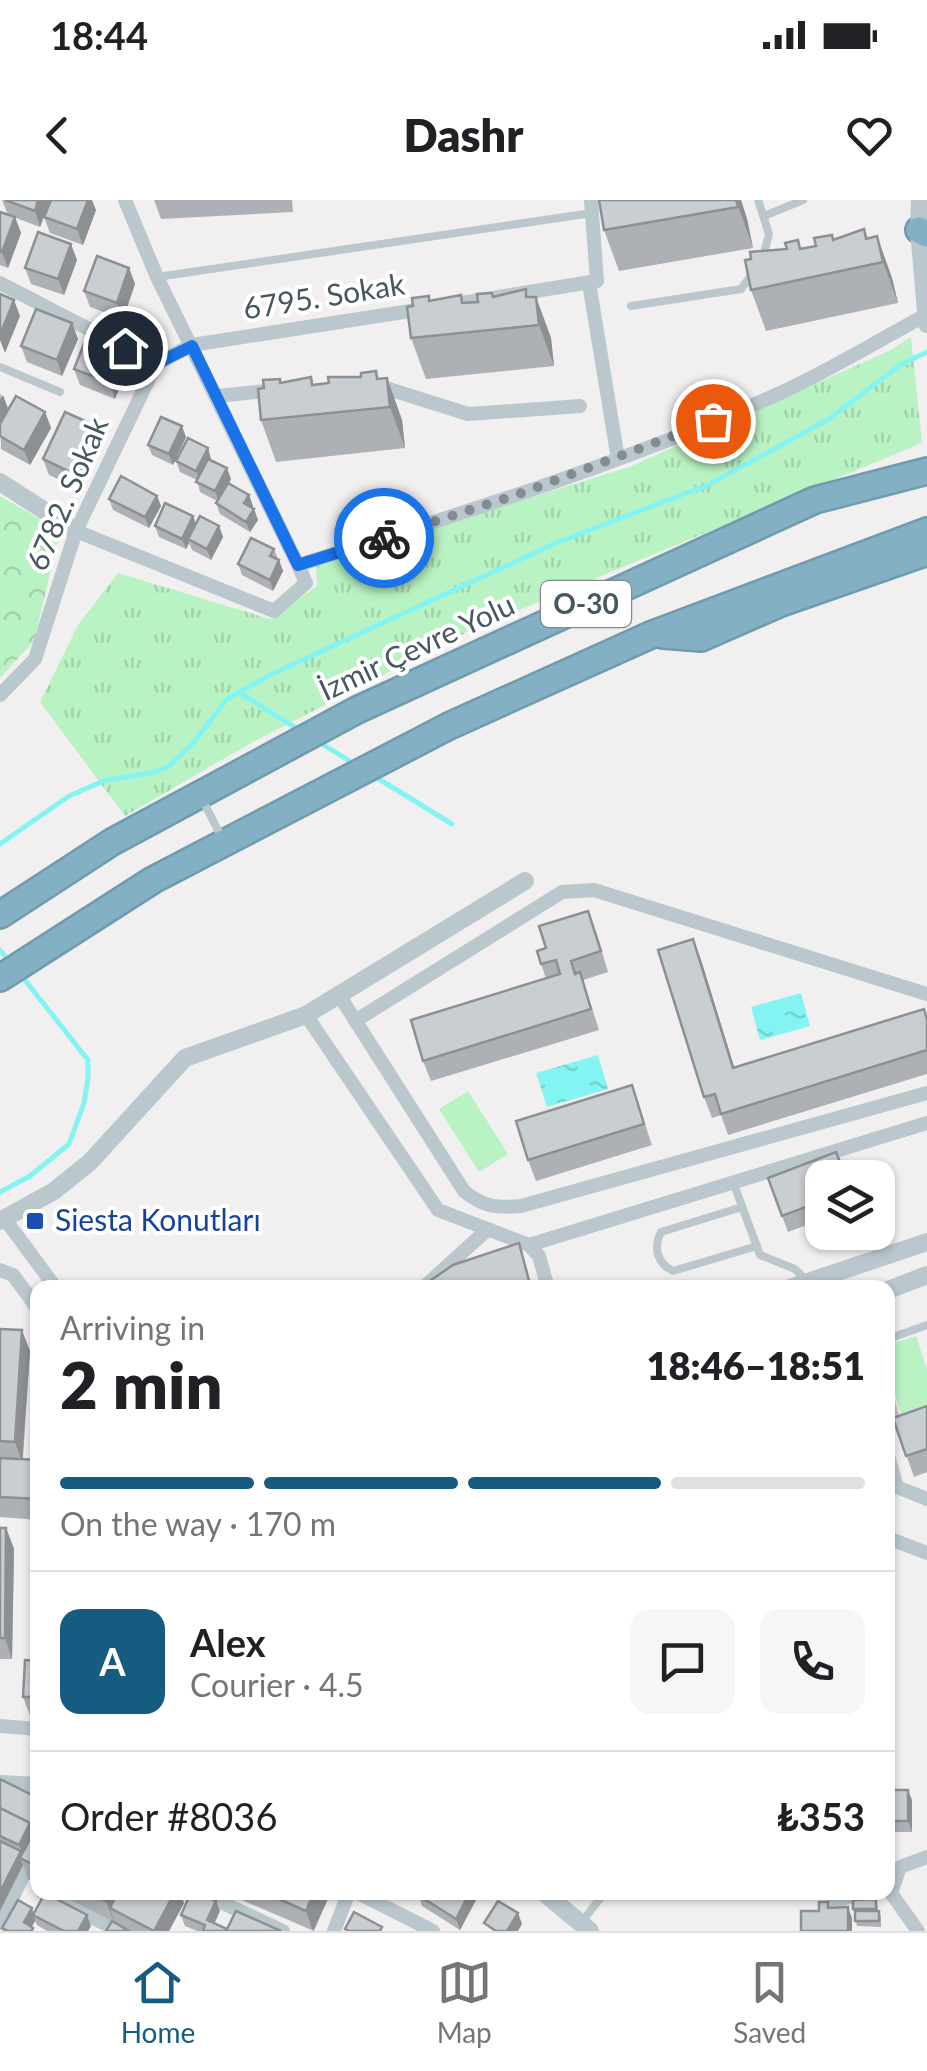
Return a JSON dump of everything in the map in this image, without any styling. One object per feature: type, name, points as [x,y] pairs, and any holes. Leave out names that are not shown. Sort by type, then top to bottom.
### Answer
[{"type":"highway","points":[[815,500],[927,457]]},
{"type":"highway","name":"İzmir Çevre Yolu","points":[[0,915],[112,842],[357,710],[815,500],[927,471]]},
{"type":"highway","name":"O-30","points":[[0,978],[153,880],[450,726],[654,634],[927,531]]},
{"type":"highway","points":[[654,634],[701,638],[781,603],[927,552]]},
{"type":"street","points":[[0,482],[76,531],[274,611],[306,583],[157,278],[125,200]]},
{"type":"street","points":[[920,200],[927,324]]},
{"type":"street","points":[[592,206],[597,281],[590,283],[618,458]]},
{"type":"street","points":[[0,283],[156,364]]},
{"type":"street","name":"6795. Sokak","points":[[156,364],[192,346],[590,283]]},
{"type":"street","points":[[298,565],[486,506],[618,458],[781,393],[926,315]]},
{"type":"street","name":"6782. Sokak","points":[[0,695],[35,660],[76,531],[156,364]]},
{"type":"street","points":[[363,381],[468,414],[580,406]]},
{"type":"street","points":[[216,396],[290,388]]},
{"type":"street","points":[[50,1280],[2,1219],[54,1191],[90,1162],[184,1058],[306,1015],[524,881]]},
{"type":"street","points":[[355,1022],[528,912],[562,892],[576,890],[594,890],[927,994]]},
{"type":"street","points":[[338,996],[464,1191],[477,1202],[494,1208],[521,1206],[927,1093]]},
{"type":"street","points":[[306,1015],[438,1210],[529,1244],[539,1256],[546,1280]]},
{"type":"street","points":[[529,1244],[927,1122]]},
{"type":"street","points":[[431,1280],[488,1229]]},
{"type":"street","points":[[814,1280],[927,1242]]},
{"type":"street","points":[[0,1270],[8,1271],[30,1298]]},
{"type":"street","points":[[895,1287],[927,1275]]},
{"type":"street","points":[[895,1480],[897,1487],[927,1499]]},
{"type":"street","points":[[895,1541],[927,1553]]},
{"type":"street","points":[[0,1726],[30,1728]]},
{"type":"street","points":[[0,1784],[30,1786]]},
{"type":"street","points":[[895,1879],[900,1867],[927,1857]]},
{"type":"street","points":[[0,1922],[30,1862]]},
{"type":"street","points":[[20,1881],[30,1886]]},
{"type":"street","points":[[58,1900],[119,1931]]},
{"type":"street","points":[[216,1900],[282,1931]]},
{"type":"street","points":[[334,1931],[348,1900]]},
{"type":"street","points":[[369,1900],[433,1931]]},
{"type":"street","points":[[553,1900],[585,1927]]},
{"type":"street","points":[[834,1903],[842,1900]]},
{"type":"street","points":[[894,1900],[918,1931]]},
{"type":"lane","points":[[632,306],[741,289],[761,263],[769,234],[758,200]]},
{"type":"lane","points":[[764,216],[803,200]]},
{"type":"lane","points":[[157,278],[592,206]]},
{"type":"lane","points":[[0,368],[60,392]]},
{"type":"lane","points":[[199,793],[224,842]]},
{"type":"lane","points":[[733,1182],[760,1256],[795,1269],[798,1280]]},
{"type":"lane","points":[[742,1207],[661,1232],[657,1254],[673,1271],[756,1246]]},
{"type":"lane","points":[[895,1336],[927,1324]]},
{"type":"lane","points":[[585,1927],[600,1900]]},
{"type":"green space","points":[[911,337],[922,443],[469,631],[251,743],[125,816],[40,702],[78,625],[118,573],[270,619],[317,586],[316,564],[629,467],[889,351]]},
{"type":"green space","points":[[0,496],[60,531],[34,641],[0,678]]},
{"type":"green space","points":[[468,1091],[508,1154],[479,1172],[439,1109]]},
{"type":"green space","points":[[916,1336],[927,1370],[927,1409],[902,1417],[895,1394],[895,1343]]},
{"type":"water","points":[[801,993],[810,1026],[760,1040],[751,1007]]},
{"type":"water","points":[[598,1055],[608,1089],[547,1107],[536,1073]]},
{"type":"building","points":[[5,200],[38,200],[35,211]]},
{"type":"building","points":[[51,200],[88,200],[77,229],[44,217]]},
{"type":"building","points":[[599,200],[736,200],[738,207],[604,230]]},
{"type":"building","points":[[0,212],[15,217],[2,252],[0,251]]},
{"type":"building","points":[[864,229],[866,239],[877,236],[883,262],[751,290],[745,260],[751,259],[750,252],[787,249],[785,243],[798,240],[800,249],[816,246],[814,238],[832,235],[833,240]]},
{"type":"building","points":[[38,232],[71,244],[58,279],[25,268]]},
{"type":"building","points":[[97,256],[129,268],[117,303],[84,291]]},
{"type":"building","points":[[526,289],[526,297],[536,297],[539,325],[411,338],[407,307],[413,306],[412,298],[429,296],[429,301],[461,295],[462,303],[478,302],[477,294],[492,293],[493,297]]},
{"type":"building","points":[[0,294],[14,300],[0,335]]},
{"type":"building","points":[[36,309],[72,323],[57,360],[21,346]]},
{"type":"building","points":[[89,331],[125,346],[110,383],[74,369]]},
{"type":"building","points":[[376,371],[377,379],[387,378],[390,407],[261,420],[258,389],[264,388],[263,380],[280,379],[280,383],[311,377],[312,385],[329,383],[328,377],[361,377],[361,373]]},
{"type":"building","points":[[16,396],[45,412],[24,450],[0,436],[0,424]]},
{"type":"building","points":[[65,412],[94,425],[72,473],[43,459]]},
{"type":"building","points":[[161,417],[182,426],[169,454],[148,445]]},
{"type":"building","points":[[188,438],[208,448],[196,471],[176,461]]},
{"type":"building","points":[[208,459],[227,468],[215,491],[196,482]]},
{"type":"building","points":[[121,476],[157,496],[145,517],[109,499]]},
{"type":"building","points":[[228,483],[249,495],[244,503],[254,509],[246,522],[216,503]]},
{"type":"building","points":[[165,503],[193,516],[182,539],[155,526]]},
{"type":"building","points":[[200,516],[219,526],[207,549],[188,539]]},
{"type":"building","points":[[251,538],[274,549],[270,556],[279,560],[270,580],[238,564]]},
{"type":"building","points":[[588,911],[601,951],[571,961],[575,974],[580,972],[591,1009],[423,1061],[411,1020],[560,974],[556,960],[541,964],[537,951],[546,948],[539,926]]},
{"type":"building","points":[[693,939],[733,1068],[924,1009],[927,1050],[721,1114],[715,1094],[704,1097],[658,950]]},
{"type":"building","points":[[632,1085],[644,1124],[528,1160],[516,1121]]},
{"type":"building","points":[[836,1152],[839,1160],[815,1160]]},
{"type":"building","points":[[805,1164],[805,1207],[782,1216],[768,1178]]},
{"type":"building","points":[[519,1243],[529,1280],[431,1280],[453,1265]]},
{"type":"building","points":[[0,1329],[22,1330],[15,1442],[0,1441]]},
{"type":"building","points":[[927,1406],[927,1449],[906,1456],[895,1417]]},
{"type":"building","points":[[0,1458],[30,1460],[30,1499],[0,1497]]},
{"type":"building","points":[[0,1528],[6,1528],[5,1638],[0,1638]]},
{"type":"building","points":[[25,1660],[30,1660],[30,1697],[23,1697]]},
{"type":"building","points":[[0,1779],[30,1794],[30,1823],[0,1808]]},
{"type":"building","points":[[895,1790],[908,1790],[908,1821],[895,1821]]},
{"type":"building","points":[[0,1808],[30,1823],[19,1845],[0,1836]]},
{"type":"building","points":[[30,1839],[30,1863],[20,1858]]},
{"type":"building","points":[[0,1841],[21,1851],[0,1892]]},
{"type":"building","points":[[18,1900],[32,1908],[24,1922],[33,1928],[31,1931],[2,1928]]},
{"type":"building","points":[[41,1900],[58,1900],[87,1915],[78,1931],[64,1931],[33,1915]]},
{"type":"building","points":[[114,1900],[171,1900],[154,1931],[110,1908]]},
{"type":"building","points":[[188,1900],[214,1900],[207,1920],[227,1929],[203,1931],[205,1925],[181,1915]]},
{"type":"building","points":[[281,1900],[311,1900],[306,1911]]},
{"type":"building","points":[[426,1900],[466,1900],[456,1919]]},
{"type":"building","points":[[853,1900],[876,1900],[876,1909],[853,1909]]},
{"type":"building","points":[[498,1901],[518,1913],[507,1931],[496,1931],[484,1923]]},
{"type":"building","points":[[819,1902],[828,1902],[828,1908],[848,1907],[848,1931],[801,1931],[801,1911],[819,1911]]},
{"type":"building","points":[[236,1911],[281,1931],[226,1931]]},
{"type":"building","points":[[855,1911],[879,1911],[879,1921],[855,1921]]},
{"type":"building","points":[[354,1912],[382,1927],[380,1931],[345,1929]]},
{"type":"building","points":[[112,1921],[129,1931],[106,1931]]},
{"type":"waterway","points":[[0,844],[69,796],[106,780],[152,773],[169,766],[193,743],[227,699],[270,675],[556,543],[710,484],[829,419],[900,365],[927,352]]},
{"type":"waterway","points":[[238,692],[301,731]]},
{"type":"waterway","points":[[319,742],[356,765]]},
{"type":"waterway","points":[[374,776],[452,824]]},
{"type":"waterway","points":[[0,950],[11,963]]},
{"type":"waterway","points":[[0,1192],[30,1176],[69,1144],[88,1079],[88,1060],[21,975]]},
{"type":"way so far","points":[[384,538],[486,506],[713,421]]},
{"type":"place","name":"Siesta Konutları","points":[[35,1221]]},
{"type":"route","points":[[125,348],[156,364],[192,346],[298,565],[384,538]]}]
